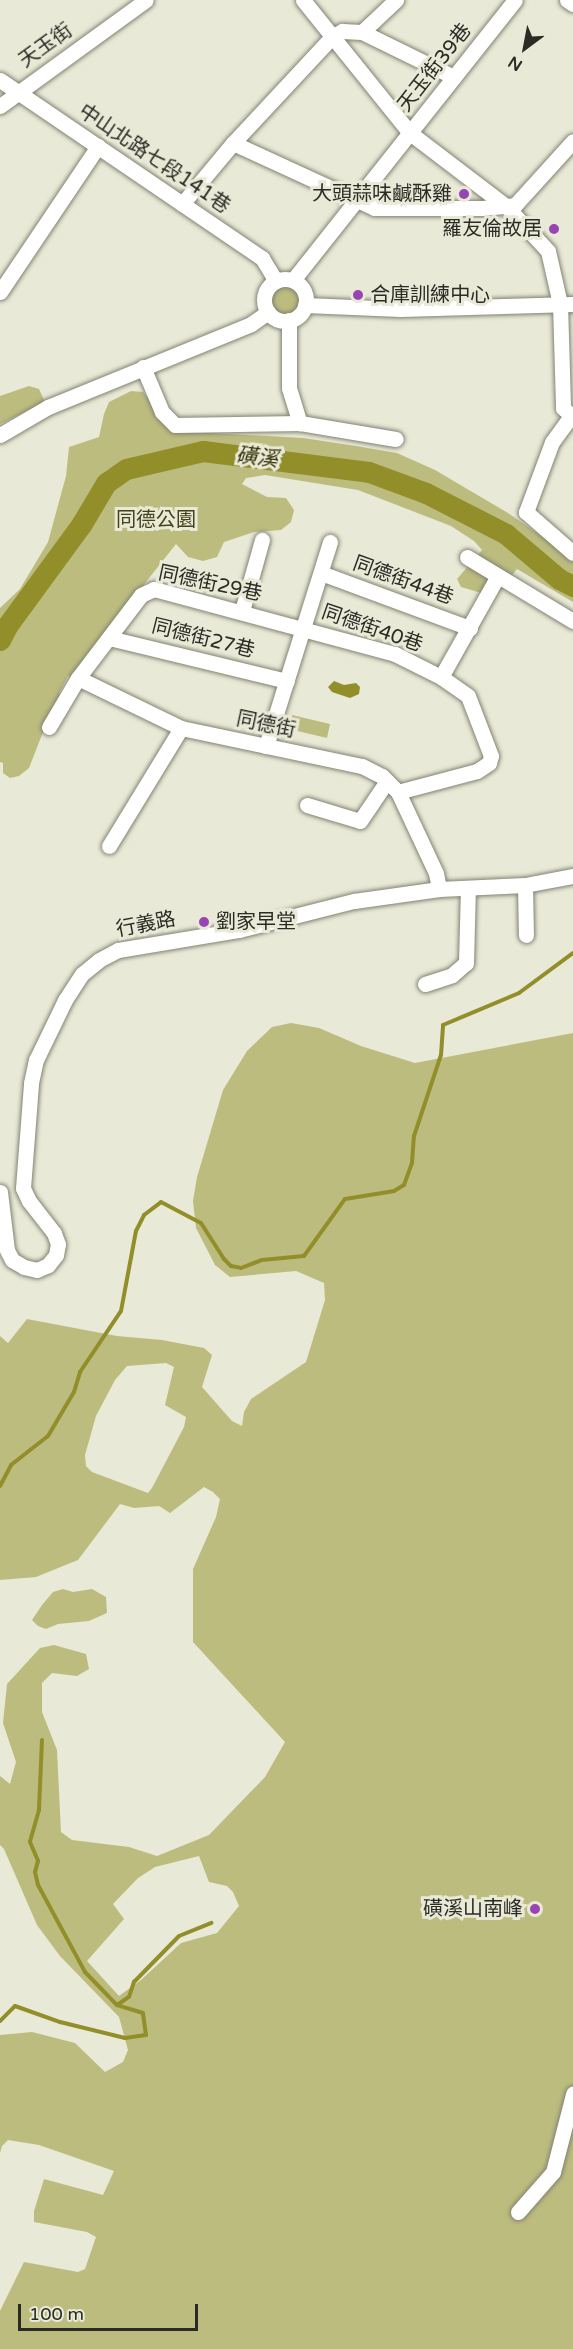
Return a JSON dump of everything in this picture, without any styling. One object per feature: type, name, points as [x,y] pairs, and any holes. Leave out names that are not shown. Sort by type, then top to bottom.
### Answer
[{"type":"street","name":"天玉街","points":[[0,106],[146,0]]},
{"type":"street","points":[[303,0],[410,133],[507,207],[548,251],[567,304],[563,408],[572,417],[552,442],[526,512],[573,553]]},
{"type":"street","points":[[362,32],[396,0]]},
{"type":"street","name":"天玉街39巷","points":[[293,280],[515,0]]},
{"type":"street","points":[[567,0],[573,4]]},
{"type":"street","points":[[182,204],[233,143],[332,37],[342,31],[362,32],[454,77]]},
{"type":"street","name":"中山北路七段141巷","points":[[0,80],[262,258],[276,281]]},
{"type":"street","points":[[233,143],[374,208],[507,207],[515,205],[573,141]]},
{"type":"street","points":[[0,292],[5,273],[98,147]]},
{"type":"street","points":[[293,280],[305,293],[305,305],[300,315],[289,320],[277,319],[268,312],[265,294],[276,281],[293,280]]},
{"type":"street","points":[[305,305],[400,309],[567,304]]},
{"type":"street","points":[[0,435],[48,407],[251,324],[268,312]]},
{"type":"street","points":[[289,320],[289,388],[300,423]]},
{"type":"street","points":[[144,367],[162,412],[175,424],[300,423],[396,439]]},
{"type":"street","points":[[242,611],[262,540]]},
{"type":"street","points":[[266,746],[330,542]]},
{"type":"street","points":[[467,557],[573,621]]},
{"type":"street","name":"同德街44巷","points":[[321,573],[470,628]]},
{"type":"street","points":[[441,677],[498,576]]},
{"type":"street","name":"同德街29巷","points":[[78,678],[147,590],[154,589],[304,627]]},
{"type":"street","name":"同德街40巷","points":[[304,627],[395,654],[441,677],[468,696],[491,756],[489,763],[477,771],[393,786]]},
{"type":"street","name":"同德街27巷","points":[[109,638],[287,681]]},
{"type":"street","points":[[49,727],[78,678]]},
{"type":"street","name":"同德街","points":[[78,678],[181,728],[362,766],[393,786]]},
{"type":"street","points":[[109,846],[181,728]]},
{"type":"street","points":[[307,805],[360,821],[393,786],[436,873],[438,889]]},
{"type":"street","name":"行義路","points":[[0,1192],[7,1250],[12,1260],[24,1267],[37,1270],[48,1265],[56,1255],[58,1244],[54,1233],[28,1201],[23,1188],[31,1083],[39,1052],[65,1000],[82,974],[99,960],[118,950],[239,930],[354,901],[438,889],[525,885],[573,876]]},
{"type":"street","points":[[525,885],[526,935]]},
{"type":"street","points":[[425,984],[452,975],[466,963],[468,888]]},
{"type":"street","points":[[518,2212],[554,2172],[573,2094]]},
{"type":"green space","points":[[285,284],[296,289],[301,300],[296,311],[285,316],[274,311],[269,300],[274,289]]},
{"type":"green space","points":[[29,386],[39,389],[45,402],[0,424],[0,396]]},
{"type":"green space","name":"同德公園","points":[[131,391],[143,392],[175,431],[303,438],[397,453],[435,470],[508,513],[553,544],[573,549],[573,602],[517,569],[495,597],[461,587],[457,579],[482,550],[474,541],[451,526],[358,490],[265,475],[246,478],[242,484],[267,497],[286,498],[294,510],[291,522],[281,530],[254,532],[224,542],[217,557],[203,561],[188,557],[176,544],[71,677],[68,676],[59,693],[62,699],[45,727],[29,768],[19,776],[10,778],[3,773],[3,763],[0,762],[0,608],[20,589],[48,542],[66,476],[69,447],[99,437],[109,402]]},
{"type":"green space","points":[[292,715],[330,724],[327,738],[289,729]]},
{"type":"green space","points":[[291,1023],[319,1028],[361,1046],[415,1063],[573,1033],[573,2349],[0,2349],[0,2311],[24,2262],[78,2272],[85,2269],[96,2237],[87,2232],[34,2222],[34,2211],[44,2179],[103,2195],[114,2171],[39,2145],[8,2140],[2,2146],[0,2153],[0,2035],[32,2032],[75,2043],[105,2072],[123,2062],[128,2050],[119,2017],[60,1956],[37,1925],[4,1849],[0,1845],[0,1776],[10,1784],[16,1762],[3,1723],[7,1684],[40,1648],[54,1645],[86,1654],[89,1669],[77,1676],[52,1673],[42,1683],[42,1712],[57,1750],[61,1832],[72,1840],[129,1847],[157,1856],[209,1835],[265,1777],[285,1742],[193,1642],[193,1569],[216,1517],[220,1499],[213,1492],[204,1487],[170,1513],[159,1506],[134,1508],[120,1504],[78,1560],[36,1577],[0,1580],[0,1336],[8,1343],[27,1319],[117,1336],[162,1340],[204,1348],[212,1355],[202,1387],[232,1421],[242,1426],[244,1412],[251,1399],[306,1362],[325,1300],[324,1283],[296,1271],[230,1277],[215,1265],[196,1228],[193,1201],[197,1177],[223,1090],[247,1051],[272,1027]],"holes":[[[166,1363],[174,1367],[165,1405],[186,1417],[184,1427],[152,1488],[148,1493],[92,1472],[86,1466],[85,1455],[96,1416],[115,1380],[127,1366]],[[199,1856],[209,1882],[227,1886],[233,1892],[239,1906],[217,1933],[181,1943],[141,1980],[119,1996],[87,1961],[124,1919],[113,1904],[138,1878],[155,1867]]]},
{"type":"green space","points":[[63,1589],[73,1592],[92,1589],[106,1597],[107,1613],[89,1621],[58,1624],[46,1629],[38,1626],[32,1620],[42,1605],[53,1592]]},
{"type":"shaded area","points":[[334,681],[344,685],[356,683],[360,687],[359,694],[350,698],[332,692],[328,687]]},
{"type":"waterway","name":"磺溪","points":[[0,640],[7,626],[81,525],[106,483],[126,469],[203,451],[369,472],[426,493],[506,534],[559,579],[573,586]]},
{"type":"waterway","points":[[0,1486],[11,1465],[48,1436],[74,1392],[80,1372],[121,1311],[136,1231],[144,1215],[161,1202],[201,1223],[231,1266],[241,1268],[262,1260],[304,1256],[345,1199],[394,1191],[404,1185],[412,1163],[414,1136],[441,1055],[443,1025],[519,993],[573,953]]},
{"type":"waterway","points":[[42,1740],[39,1810],[30,1842],[38,1861],[35,1872],[38,1885],[85,1972],[117,2005]]},
{"type":"waterway","points":[[0,2021],[15,2006],[60,2022],[125,2038],[146,2035],[143,2013],[117,2005],[129,1997],[134,1982],[179,1936],[212,1923]]},
{"type":"place","name":"大頭蒜味鹹酥雞","points":[[464,194]]},
{"type":"place","name":"羅友倫故居","points":[[554,229]]},
{"type":"place","name":"合庫訓練中心","points":[[358,295]]},
{"type":"place","name":"劉家早堂","points":[[204,922]]},
{"type":"place","name":"磺溪山南峰","points":[[535,1909]]}]
